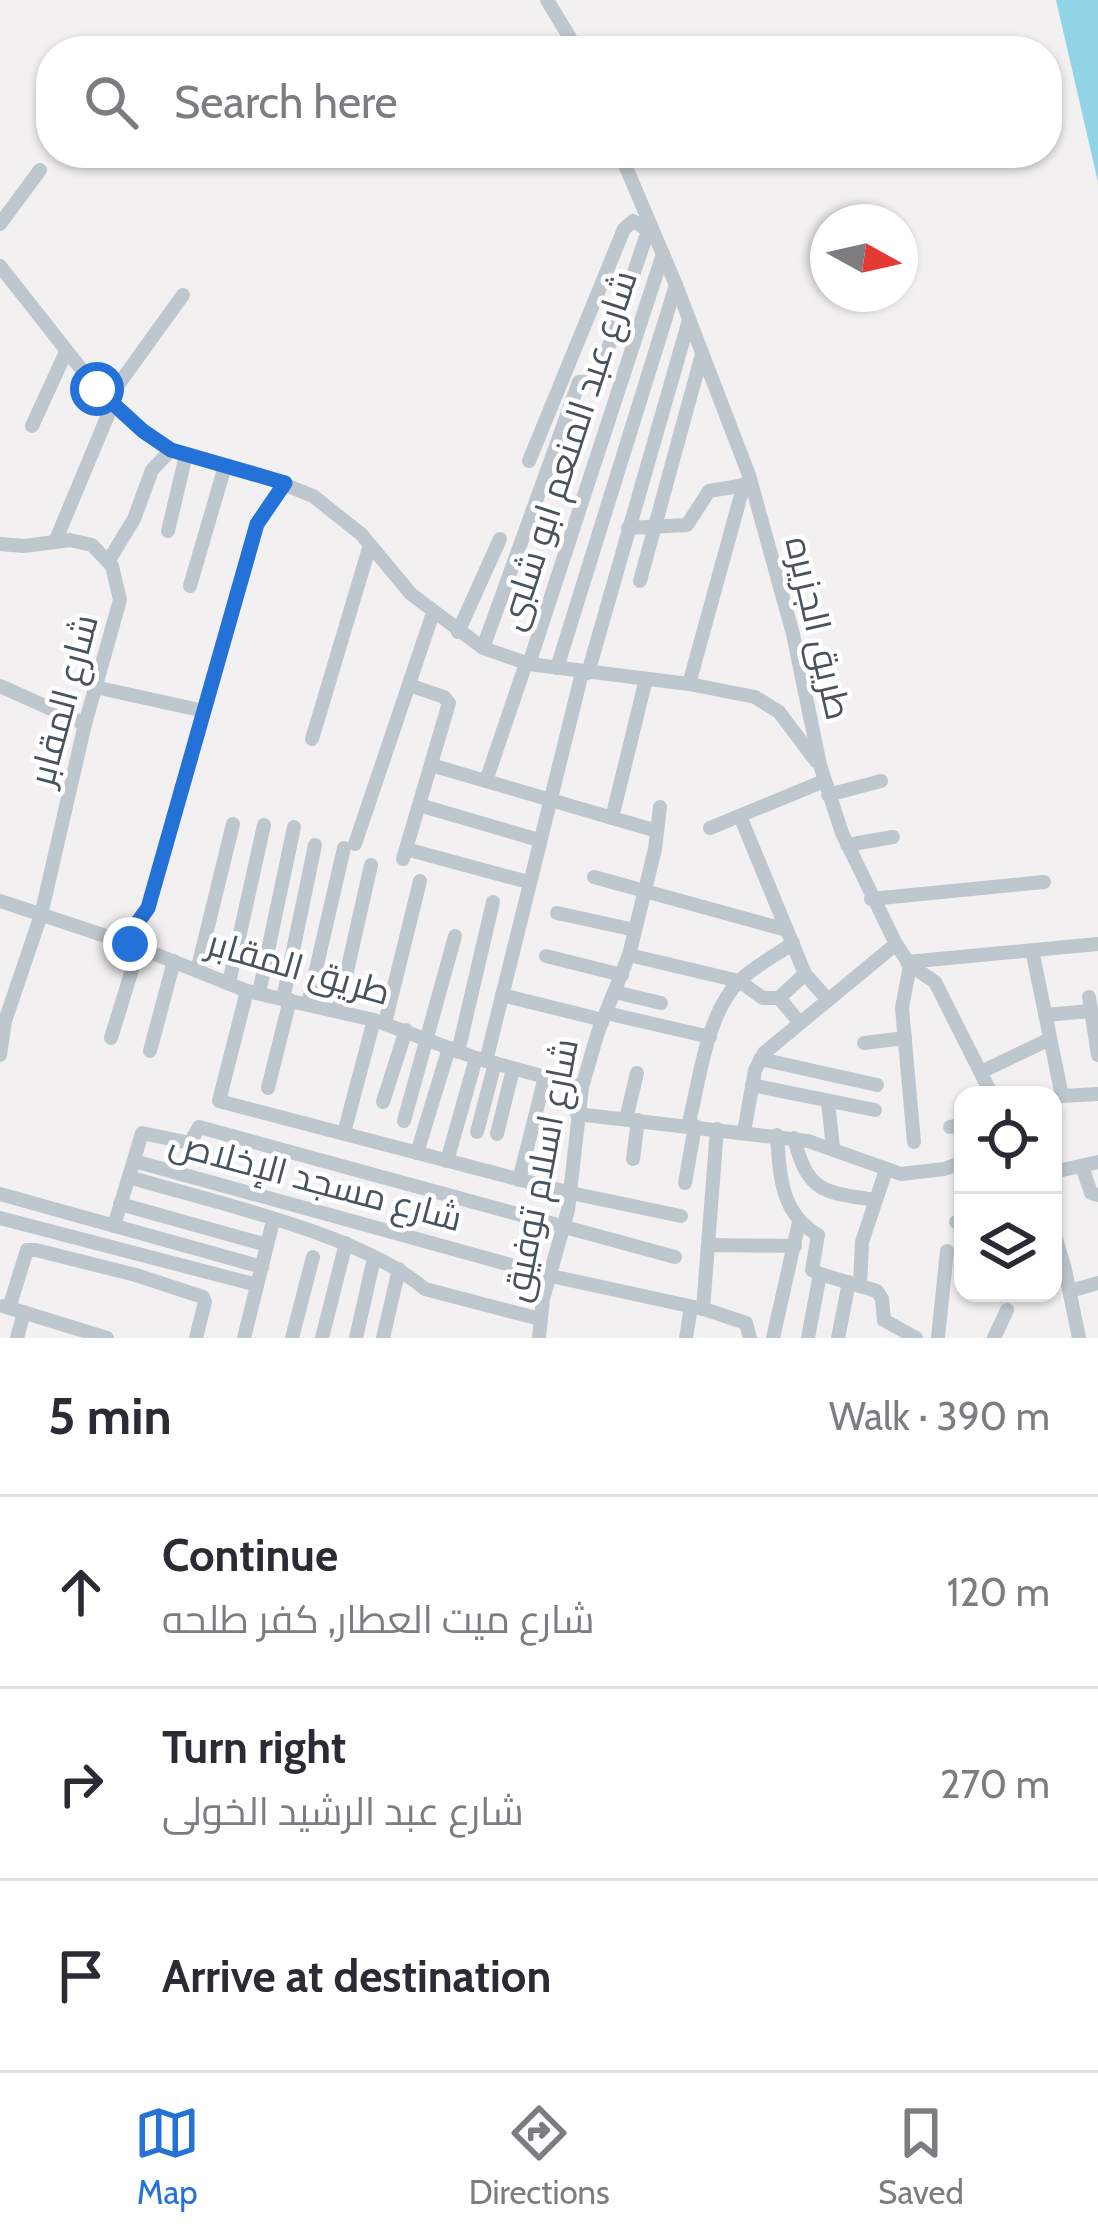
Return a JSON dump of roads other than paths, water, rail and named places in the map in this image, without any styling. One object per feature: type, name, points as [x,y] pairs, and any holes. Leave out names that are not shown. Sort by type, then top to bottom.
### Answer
[{"type":"street","points":[[547,0],[569,36]]},
{"type":"street","name":"طريق الجزيره","points":[[626,168],[676,285],[748,484],[793,634],[824,780],[847,845],[896,944],[909,964],[935,982],[988,1086]]},
{"type":"street","points":[[0,224],[40,170]]},
{"type":"street","points":[[483,648],[579,384],[598,381],[649,227],[633,221],[624,229],[529,461]]},
{"type":"street","name":"شارع عبد المنعم ابو شلبى","points":[[487,782],[662,254]]},
{"type":"street","points":[[0,266],[66,352],[111,401],[179,453],[285,483],[338,514],[411,594],[483,648],[527,663],[742,693],[768,704],[824,780]]},
{"type":"street","points":[[557,668],[676,285]]},
{"type":"street","points":[[55,542],[111,401],[183,295]]},
{"type":"street","points":[[477,1132],[486,1061],[548,800],[689,320]]},
{"type":"street","points":[[32,426],[66,352]]},
{"type":"street","points":[[640,581],[702,354]]},
{"type":"street","points":[[168,531],[179,453]]},
{"type":"street","points":[[0,544],[86,543],[109,560],[134,520],[152,470],[179,453]]},
{"type":"street","points":[[190,586],[225,466]]},
{"type":"street","points":[[616,480],[640,484]]},
{"type":"street","points":[[111,1038],[135,946],[135,926],[148,908],[257,524],[285,483]]},
{"type":"street","points":[[628,528],[683,528],[709,490],[748,484],[689,684]]},
{"type":"street","points":[[458,632],[500,539]]},
{"type":"street","points":[[312,739],[370,545]]},
{"type":"street","name":"شارع المقابر","points":[[0,1055],[5,1021],[41,914],[85,724],[120,600],[109,560]]},
{"type":"street","points":[[586,574],[614,578]]},
{"type":"street","points":[[308,1004],[350,846],[434,614]]},
{"type":"street","points":[[612,818],[646,679]]},
{"type":"street","points":[[409,685],[448,700],[404,854],[529,883]]},
{"type":"street","points":[[0,686],[85,724]]},
{"type":"street","points":[[95,687],[204,711]]},
{"type":"street","points":[[430,765],[657,831]]},
{"type":"street","points":[[710,829],[824,780],[881,782]]},
{"type":"street","points":[[419,805],[539,840]]},
{"type":"street","name":"شارع اسلام توفيق","points":[[539,1338],[540,1318],[565,1228],[582,1088],[629,955],[661,807]]},
{"type":"street","points":[[740,816],[805,974],[828,1000]]},
{"type":"street","points":[[197,971],[233,824]]},
{"type":"street","points":[[229,983],[264,825]]},
{"type":"street","points":[[294,827],[254,992],[218,1100],[519,1180],[681,1216]]},
{"type":"street","points":[[847,845],[893,838]]},
{"type":"street","points":[[268,1088],[315,845]]},
{"type":"street","points":[[338,1011],[371,866]]},
{"type":"street","points":[[594,878],[645,889],[790,937]]},
{"type":"street","points":[[344,1133],[420,880]]},
{"type":"street","points":[[871,899],[1044,881]]},
{"type":"street","name":"طريق المقابر","points":[[0,901],[254,992],[380,1021],[486,1061],[582,1088]]},
{"type":"street","points":[[417,1153],[453,1050],[493,902]]},
{"type":"street","points":[[557,913],[635,930]]},
{"type":"street","points":[[404,1121],[455,937]]},
{"type":"street","points":[[685,1183],[710,1037],[739,982],[790,937]]},
{"type":"street","points":[[744,1132],[760,1059],[896,944]]},
{"type":"street","points":[[914,1142],[902,1000],[909,964],[1098,944]]},
{"type":"street","points":[[1032,950],[1058,1086]]},
{"type":"street","points":[[629,955],[739,982],[763,998],[779,998],[805,974]]},
{"type":"street","points":[[546,956],[622,975]]},
{"type":"street","points":[[150,1051],[174,961]]},
{"type":"street","points":[[615,992],[661,1003]]},
{"type":"street","points":[[502,995],[710,1037]]},
{"type":"street","points":[[779,998],[800,1023]]},
{"type":"street","points":[[1045,1016],[1090,1004],[1098,1055]]},
{"type":"street","points":[[383,1102],[406,1030]]},
{"type":"street","points":[[864,1043],[904,1038]]},
{"type":"street","points":[[981,1072],[1050,1039]]},
{"type":"street","points":[[760,1059],[877,1085]]},
{"type":"street","points":[[447,1161],[486,1061]]},
{"type":"street","points":[[497,1134],[513,1069]]},
{"type":"street","points":[[633,1159],[637,1073]]},
{"type":"street","points":[[519,1180],[545,1077]]},
{"type":"street","points":[[752,1085],[875,1110]]},
{"type":"street","points":[[1062,1095],[1098,1094]]},
{"type":"street","points":[[828,1102],[833,1148]]},
{"type":"street","points":[[577,1114],[794,1138],[886,1170],[916,1173],[954,1164]]},
{"type":"street","points":[[114,1226],[143,1132],[190,1143],[200,1127],[675,1256]]},
{"type":"street","points":[[686,1338],[709,1245],[718,1129]]},
{"type":"street","points":[[777,1135],[783,1194],[799,1222],[818,1235],[812,1270],[861,1286],[883,1299],[881,1315],[886,1322],[916,1338]]},
{"type":"street","points":[[794,1138],[804,1172],[818,1188],[875,1200]]},
{"type":"street","points":[[1062,1170],[1098,1162]]},
{"type":"street","points":[[1082,1166],[1090,1193],[1098,1196]]},
{"type":"street","points":[[131,1169],[346,1243],[411,1275],[425,1288],[540,1318]]},
{"type":"street","name":"شارع مسجد الإخلاص","points":[[131,1169],[551,1276],[697,1308],[746,1323],[750,1338]]},
{"type":"street","points":[[838,1338],[861,1286],[862,1242],[886,1170]]},
{"type":"street","points":[[0,1194],[262,1267]]},
{"type":"street","points":[[121,1204],[267,1245]]},
{"type":"street","points":[[0,1218],[257,1285]]},
{"type":"street","points":[[244,1338],[273,1221]]},
{"type":"street","points":[[773,1338],[799,1222]]},
{"type":"street","points":[[322,1338],[346,1243]]},
{"type":"street","points":[[709,1245],[795,1246]]},
{"type":"street","points":[[17,1338],[11,1308],[26,1250],[136,1275],[202,1297],[196,1338]]},
{"type":"street","points":[[938,1338],[947,1251]]},
{"type":"street","points":[[292,1338],[313,1257]]},
{"type":"street","points":[[356,1338],[374,1258]]},
{"type":"street","points":[[383,1338],[399,1269]]},
{"type":"street","points":[[808,1338],[820,1274]]},
{"type":"street","points":[[1062,1274],[1079,1338]]},
{"type":"street","points":[[1070,1291],[1098,1283]]},
{"type":"street","points":[[11,1308],[74,1333],[105,1338]]},
{"type":"street","points":[[994,1338],[1007,1310]]},
{"type":"street","points":[[41,1338],[46,1319]]},
{"type":"water","points":[[1056,0],[1098,0],[1098,182]]}]
